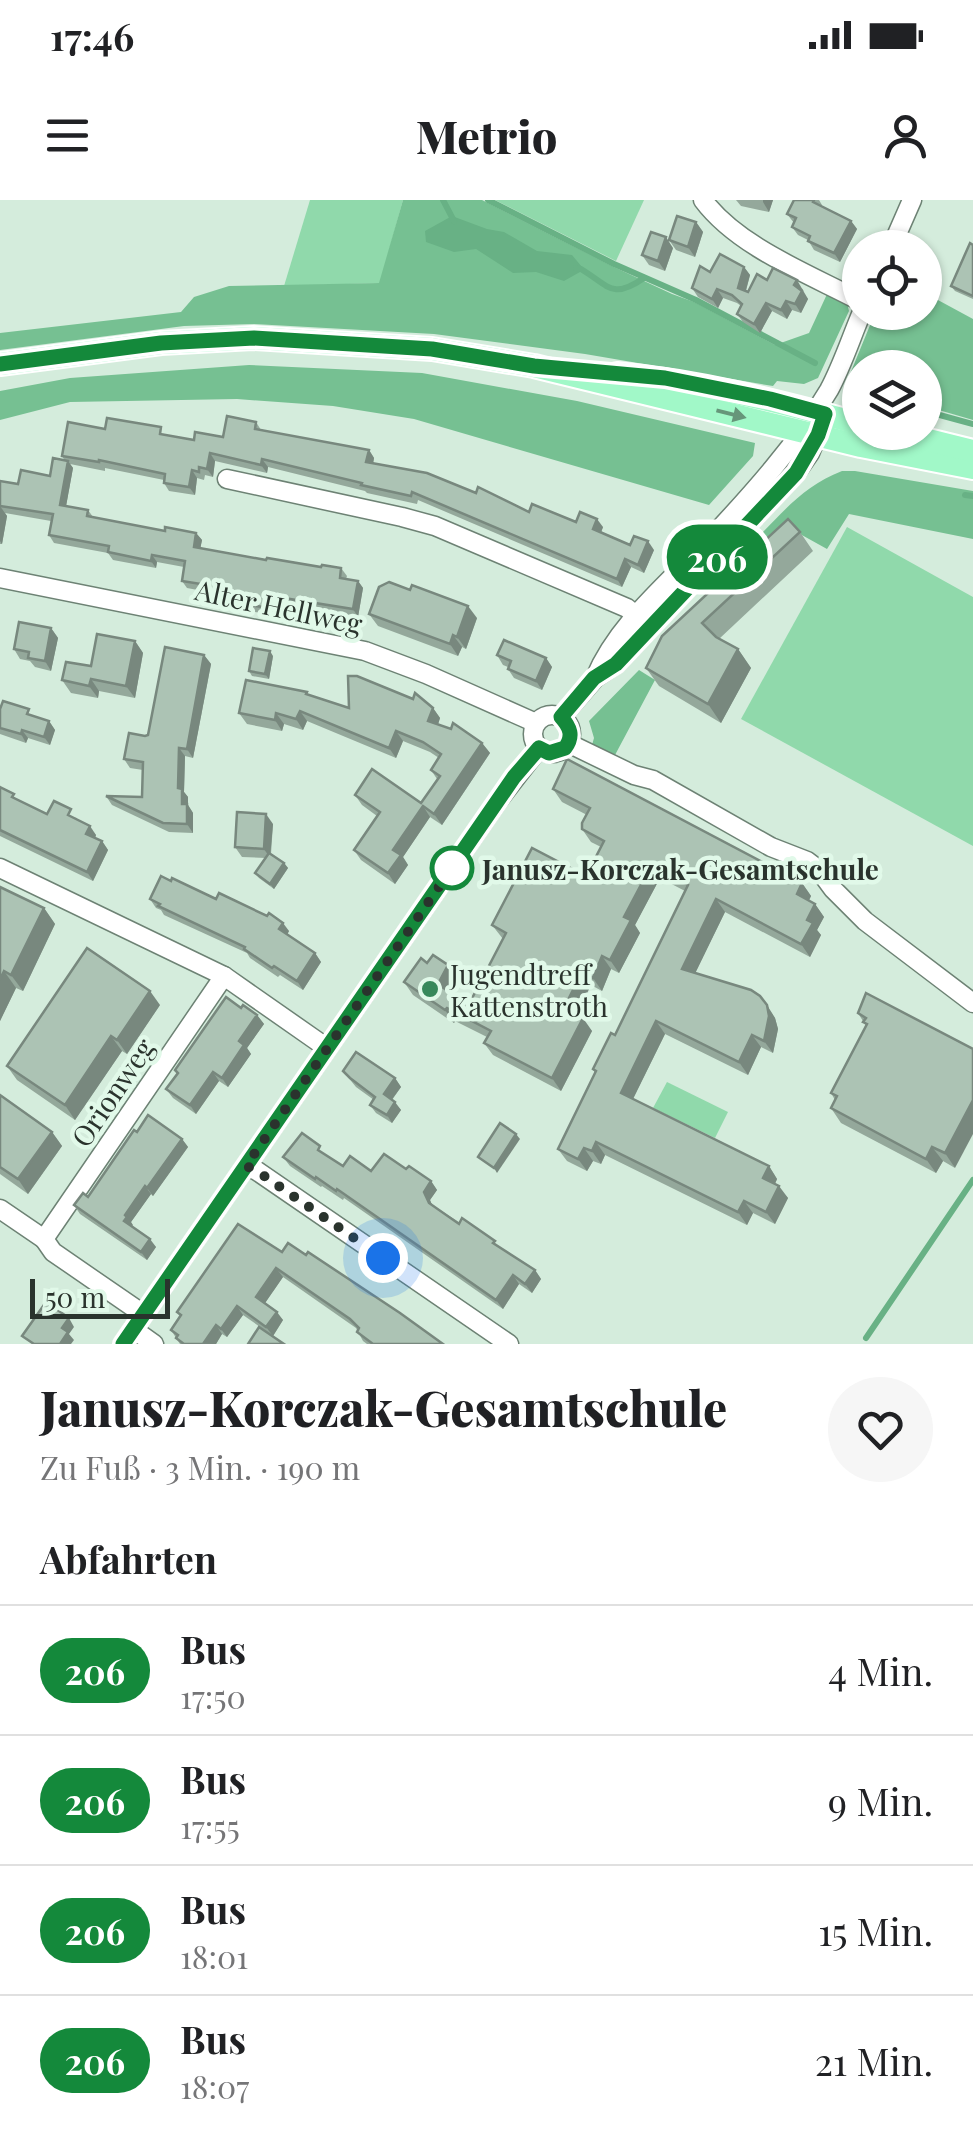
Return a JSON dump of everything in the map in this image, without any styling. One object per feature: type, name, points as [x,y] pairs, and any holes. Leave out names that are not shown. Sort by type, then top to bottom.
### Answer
[{"type":"main road","points":[[0,364],[161,343],[254,338],[432,349],[815,423],[842,424]]},
{"type":"main road","points":[[815,423],[861,446],[973,468]]},
{"type":"main road","points":[[942,443],[973,450]]},
{"type":"street","points":[[703,200],[739,237],[842,292]]},
{"type":"street","points":[[899,230],[912,200]]},
{"type":"street","points":[[561,717],[594,678],[616,664],[643,621],[796,473],[854,330]]},
{"type":"street","points":[[227,479],[435,526],[627,608],[643,621]]},
{"type":"street","name":"Alter Hellweg","points":[[0,578],[365,651],[536,723]]},
{"type":"street","points":[[550,715],[561,717],[570,732],[568,743],[555,753],[539,748],[533,734],[536,723],[550,715]]},
{"type":"street","points":[[568,743],[634,775],[654,780],[770,848],[807,861],[820,870],[865,921],[973,1003]]},
{"type":"street","points":[[133,1329],[514,777],[539,748]]},
{"type":"street","points":[[0,868],[224,976],[327,1048]]},
{"type":"street","name":"Orionweg","points":[[44,1239],[224,976]]},
{"type":"street","points":[[246,1166],[508,1344]]},
{"type":"street","points":[[0,1209],[44,1239],[133,1329],[154,1344]]},
{"type":"shaded area","points":[[310,200],[403,200],[380,283],[284,286]]},
{"type":"shaded area","points":[[403,200],[482,200],[775,345],[809,333],[828,292],[842,300],[842,326],[818,378],[804,384],[777,381],[773,386],[585,354],[434,334],[254,324],[184,326],[0,350],[0,333],[181,312],[194,297],[229,286],[379,283]]},
{"type":"shaded area","points":[[495,200],[644,200],[616,261]]},
{"type":"shaded area","points":[[452,216],[504,232],[537,251],[572,255],[582,267],[580,272],[564,281],[536,272],[513,273],[476,249],[454,252],[426,242],[425,231]]},
{"type":"shaded area","points":[[942,302],[973,319],[973,420],[942,411],[942,350],[860,350],[868,330],[942,330]]},
{"type":"shaded area","points":[[249,365],[422,373],[577,401],[755,443],[753,456],[709,505],[414,419],[333,406],[237,399],[70,402],[0,420],[0,391],[70,378]]},
{"type":"shaded area","points":[[842,471],[973,491],[973,539],[849,514],[827,549],[800,534],[777,556],[758,537],[806,491]]},
{"type":"shaded area","points":[[847,527],[973,597],[973,846],[741,719]]},
{"type":"shaded area","points":[[639,670],[655,680],[615,755],[592,745],[589,721]]},
{"type":"shaded area","points":[[667,1082],[728,1112],[715,1138],[653,1108]]},
{"type":"building","points":[[794,200],[814,200],[851,221],[842,230],[834,253],[808,241],[810,236],[792,227],[796,218],[787,214]]},
{"type":"building","points":[[677,216],[696,222],[688,247],[669,240]]},
{"type":"building","points":[[651,232],[666,237],[658,261],[642,255]]},
{"type":"building","points":[[970,243],[973,245],[973,296],[951,286]]},
{"type":"building","points":[[720,254],[744,267],[738,288],[748,292],[757,274],[767,280],[773,268],[797,280],[794,285],[802,291],[795,304],[786,301],[781,310],[766,303],[754,324],[737,314],[742,304],[732,295],[717,289],[712,299],[692,288],[700,266],[710,272]]},
{"type":"building","points":[[227,416],[256,422],[255,429],[369,450],[366,462],[427,473],[476,493],[478,487],[529,512],[532,504],[576,522],[580,512],[597,519],[593,529],[630,545],[634,536],[648,541],[638,565],[625,559],[617,579],[412,492],[411,496],[262,459],[261,465],[210,453],[207,469],[192,470],[189,487],[164,483],[165,474],[62,456],[68,422],[105,429],[107,418],[161,427],[160,434],[194,440],[195,432],[223,437]]},
{"type":"building","points":[[53,458],[68,461],[60,505],[88,510],[87,516],[196,533],[194,547],[341,568],[340,578],[358,581],[353,609],[271,596],[269,608],[250,605],[251,598],[214,592],[206,589],[207,585],[182,581],[185,561],[152,555],[151,561],[108,552],[109,546],[49,535],[53,514],[0,506],[0,481],[18,484],[21,470],[50,476]]},
{"type":"building","points":[[788,519],[800,532],[702,623],[716,637],[738,649],[708,704],[646,668],[662,636],[735,568],[713,546],[747,557]]},
{"type":"building","points":[[389,582],[410,590],[412,585],[468,606],[457,637],[453,635],[450,644],[369,614],[379,587]]},
{"type":"building","points":[[19,622],[51,628],[45,661],[28,658],[29,652],[14,649]]},
{"type":"building","points":[[97,634],[135,641],[126,686],[91,679],[89,686],[62,680],[66,662],[91,666]]},
{"type":"building","points":[[504,640],[546,658],[536,681],[508,669],[511,661],[497,655]]},
{"type":"building","points":[[165,647],[204,655],[187,749],[179,748],[178,788],[182,789],[182,804],[187,804],[187,824],[163,823],[106,796],[142,797],[143,762],[124,759],[129,733],[148,735]]},
{"type":"building","points":[[253,648],[270,651],[265,674],[249,671]]},
{"type":"building","points":[[348,676],[357,676],[413,699],[415,693],[433,708],[428,721],[451,729],[453,723],[482,743],[434,814],[423,806],[393,850],[401,855],[388,873],[354,850],[380,812],[355,795],[372,769],[421,803],[440,776],[431,770],[441,754],[396,731],[389,748],[300,711],[296,719],[276,713],[275,720],[239,713],[246,680],[307,692],[349,708]]},
{"type":"building","points":[[3,701],[29,709],[27,714],[49,721],[44,737],[0,728]]},
{"type":"building","points":[[567,759],[802,883],[797,894],[815,904],[807,920],[813,923],[801,944],[716,899],[682,969],[760,996],[769,1016],[764,1041],[752,1035],[739,1062],[656,1021],[621,1093],[769,1166],[763,1178],[779,1186],[766,1212],[744,1201],[738,1212],[596,1142],[592,1151],[584,1148],[578,1159],[558,1149],[596,1071],[593,1069],[611,1033],[615,1035],[688,885],[651,866],[624,917],[631,920],[610,960],[602,956],[593,978],[582,972],[564,1008],[583,1018],[552,1078],[484,1043],[491,1031],[445,1010],[404,982],[421,958],[427,963],[433,955],[448,965],[438,984],[468,1006],[506,933],[492,925],[532,848],[586,876],[604,841],[582,829],[590,808],[553,789]]},
{"type":"building","points":[[0,787],[47,814],[54,801],[71,809],[68,815],[90,826],[86,834],[102,841],[87,872],[0,830]]},
{"type":"building","points":[[237,812],[266,814],[264,849],[235,847]]},
{"type":"building","points":[[269,853],[284,863],[270,884],[255,873]]},
{"type":"building","points":[[161,876],[216,899],[219,893],[267,916],[269,913],[283,923],[279,929],[315,953],[297,981],[245,947],[158,906],[150,899]]},
{"type":"building","points":[[0,887],[44,908],[11,975],[4,971],[0,980]]},
{"type":"building","points":[[87,948],[150,991],[117,1040],[111,1036],[65,1105],[7,1066]]},
{"type":"building","points":[[866,993],[973,1049],[973,1100],[945,1153],[932,1147],[926,1159],[831,1108],[837,1096],[831,1093],[867,1024],[863,1022],[866,1018],[858,1013]]},
{"type":"building","points":[[226,997],[257,1015],[239,1041],[244,1045],[222,1078],[213,1072],[190,1105],[166,1089]]},
{"type":"building","points":[[356,1052],[395,1078],[384,1094],[395,1102],[387,1115],[370,1105],[375,1097],[343,1071]]},
{"type":"building","points":[[0,1095],[52,1132],[18,1179],[0,1167]]},
{"type":"building","points":[[148,1115],[182,1139],[125,1215],[124,1221],[150,1239],[141,1252],[74,1205],[83,1193],[88,1197]]},
{"type":"building","points":[[500,1123],[516,1134],[494,1168],[478,1157]]},
{"type":"building","points":[[302,1133],[320,1146],[318,1150],[343,1166],[350,1156],[371,1171],[384,1154],[406,1169],[409,1166],[431,1181],[424,1192],[429,1203],[459,1224],[462,1218],[535,1270],[525,1284],[513,1275],[496,1300],[337,1189],[283,1157]]},
{"type":"building","points":[[238,1224],[282,1252],[288,1243],[306,1255],[308,1252],[443,1344],[373,1344],[357,1332],[359,1328],[350,1319],[276,1268],[256,1297],[277,1312],[266,1327],[237,1306],[221,1329],[216,1325],[203,1344],[184,1344],[171,1330],[181,1315],[177,1312]]},
{"type":"building","points":[[46,1302],[69,1318],[62,1328],[68,1332],[60,1344],[34,1344],[22,1336]]},
{"type":"building","points":[[259,1327],[284,1344],[248,1344]]},
{"type":"waterway","points":[[443,200],[454,221]]},
{"type":"waterway","points":[[488,200],[614,264],[696,300],[815,363]]},
{"type":"waterway","points":[[576,268],[617,289],[644,278]]},
{"type":"waterway","points":[[942,416],[973,424]]},
{"type":"waterway","points":[[965,495],[973,496]]},
{"type":"waterway","points":[[866,1338],[973,1180]]},
{"type":"bus line","name":"206","points":[[0,364],[161,343],[254,338],[432,349],[534,366],[665,378],[825,414],[810,452],[796,473],[616,664],[594,678],[561,717],[570,732],[565,748],[555,753],[539,748],[514,777],[123,1344]]},
{"type":"place","name":"Janusz-Korczak-Gesamtschule","points":[[452,868]]},
{"type":"place","name":"Jugendtreff Kattenstroth","points":[[430,989]]},
{"type":"route","points":[[383,1258],[246,1166],[452,868]]}]
